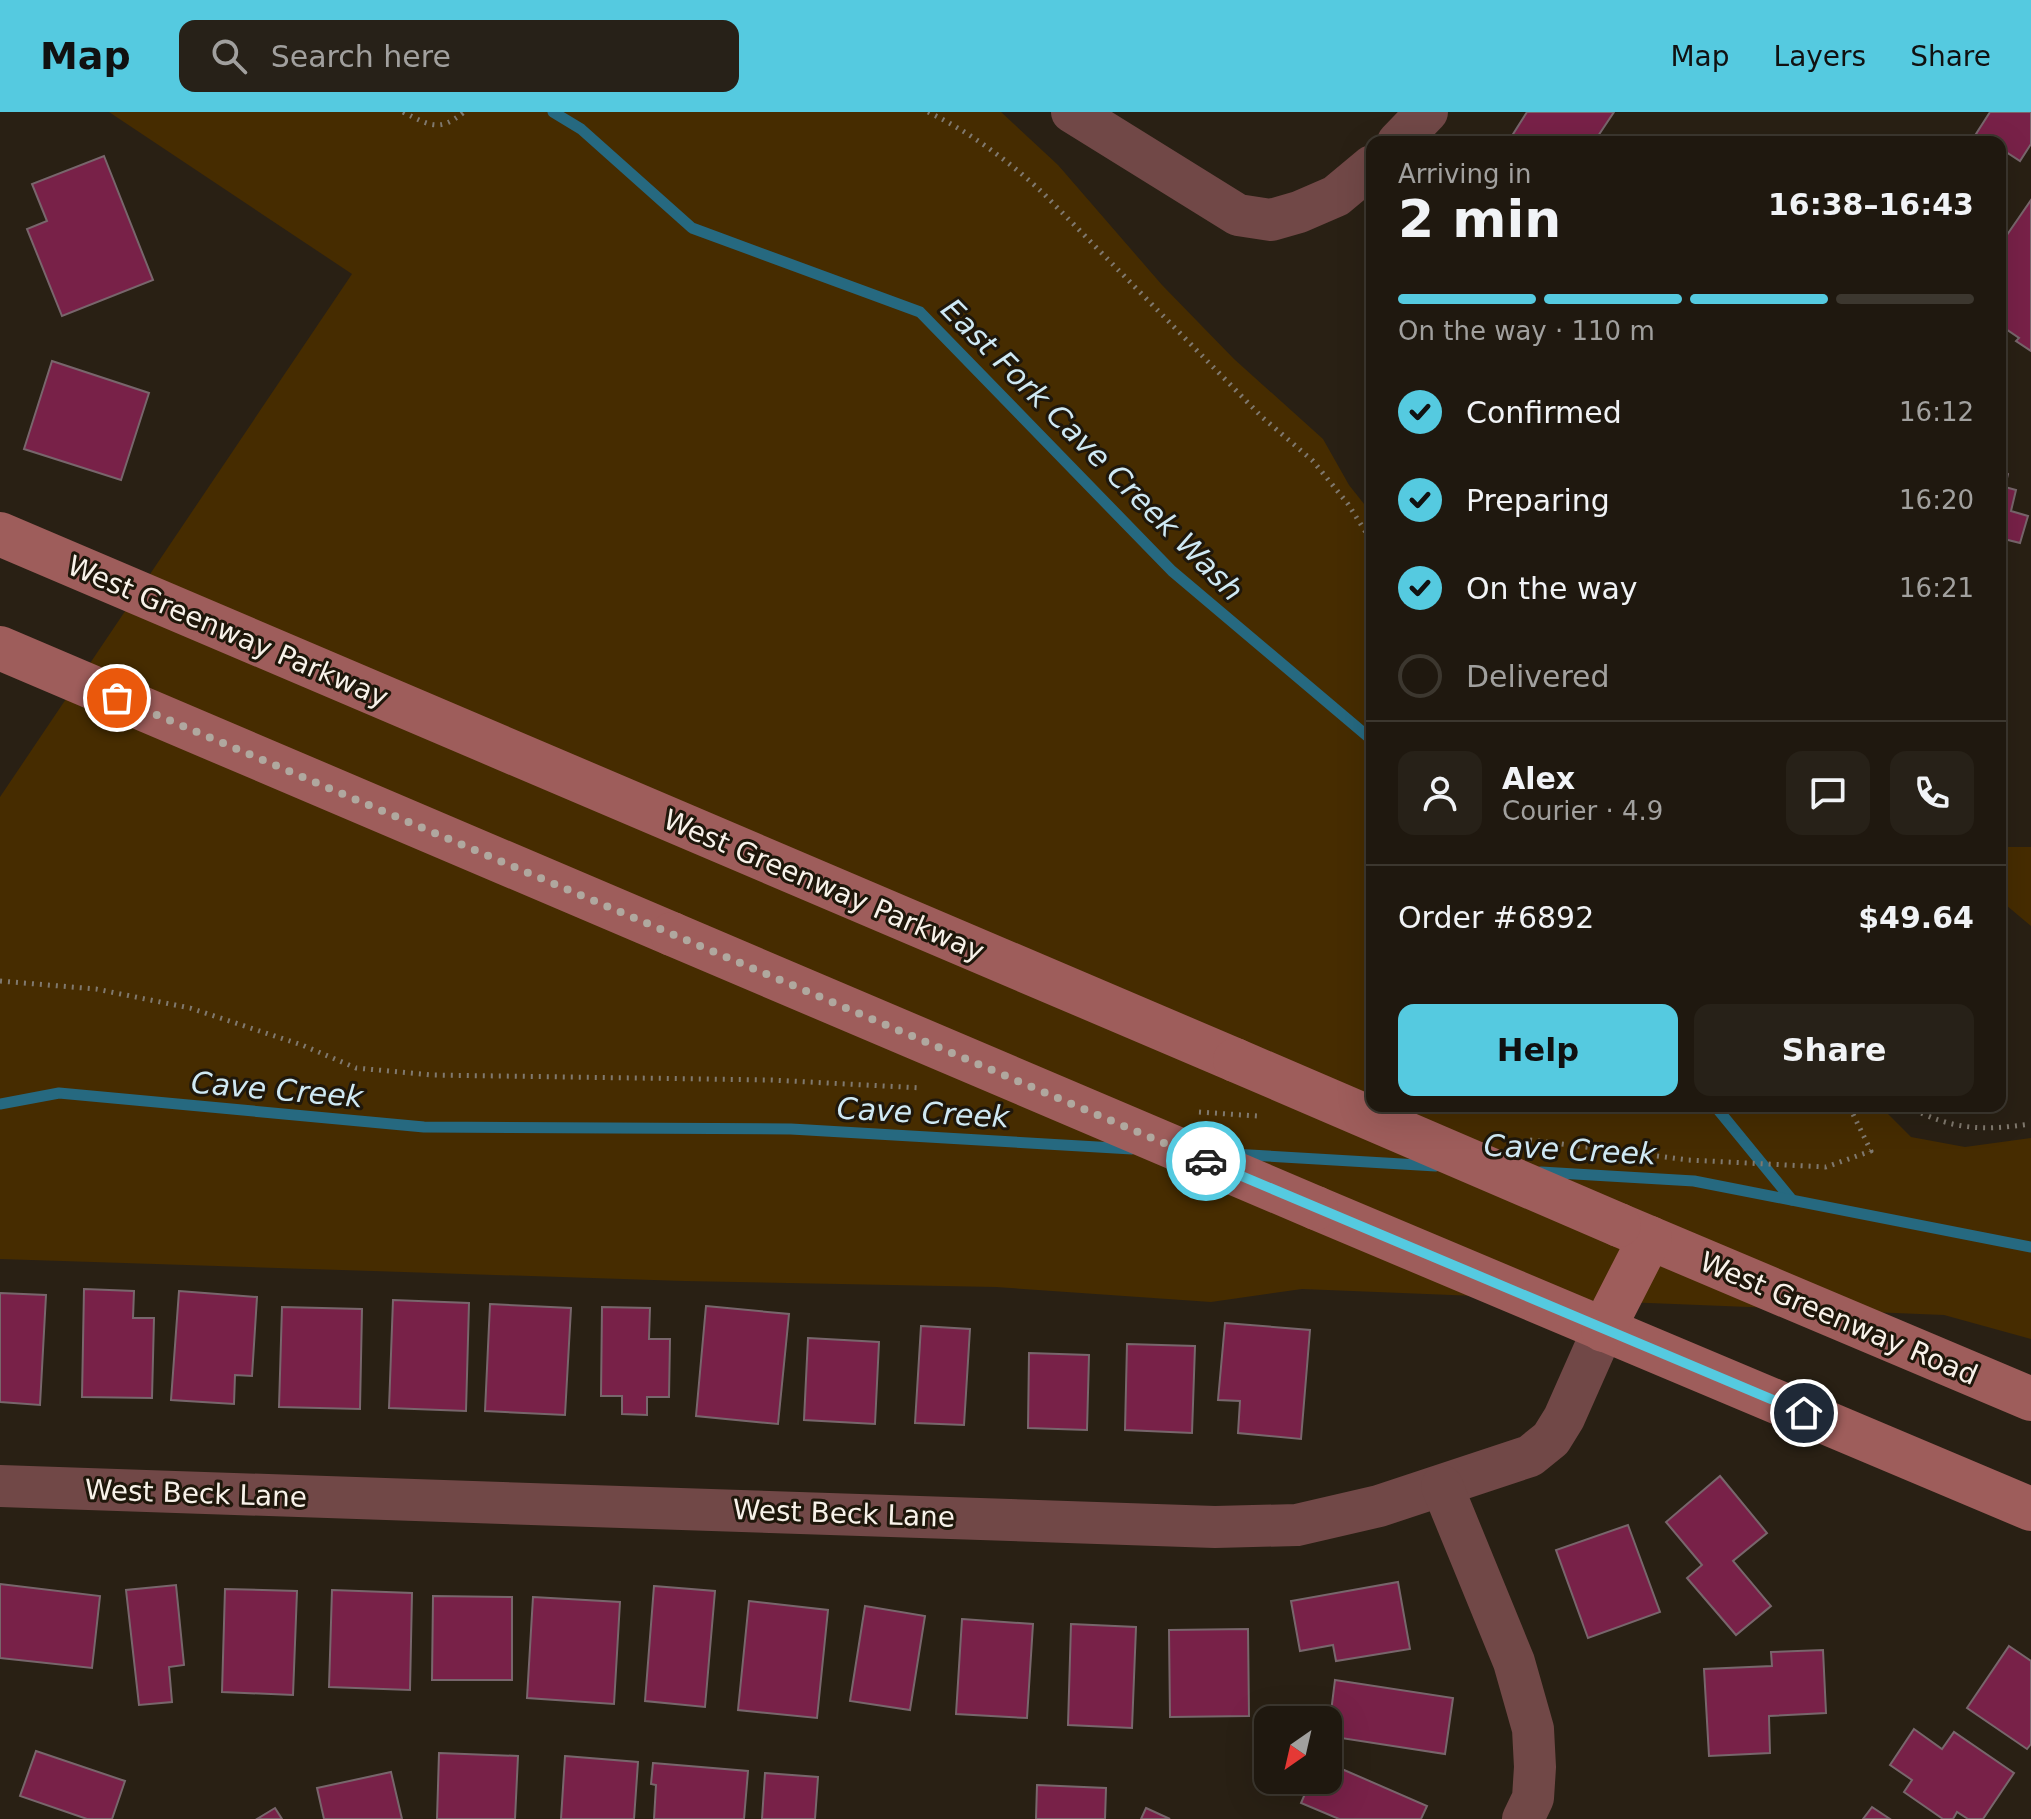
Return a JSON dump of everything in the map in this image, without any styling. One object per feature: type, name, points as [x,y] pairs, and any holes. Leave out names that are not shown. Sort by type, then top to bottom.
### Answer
[{"type":"main road","name":"West Greenway Parkway","points":[[0,534],[1648,1238]]},
{"type":"main road","points":[[0,648],[2031,1509]]},
{"type":"main road","points":[[1603,1330],[1648,1238]]},
{"type":"main road","name":"West Greenway Road","points":[[1648,1238],[2031,1399]]},
{"type":"street","points":[[1072,112],[1238,215],[1271,220],[1310,208],[1336,196],[1366,171]]},
{"type":"street","points":[[1404,136],[1427,112]]},
{"type":"street","name":"West Beck Lane","points":[[0,1486],[1215,1527],[1297,1525],[1379,1506],[1530,1456],[1551,1439],[1603,1330]]},
{"type":"street","points":[[1442,1486],[1514,1662],[1533,1729],[1533,1798],[1523,1819]]},
{"type":"path","points":[[403,112],[429,126],[447,125],[464,112]]},
{"type":"path","points":[[928,112],[951,123],[998,156],[1044,194],[1251,406],[1313,461],[1348,504],[1366,532]]},
{"type":"path","points":[[0,981],[96,989],[190,1008],[302,1045],[356,1068],[432,1075],[771,1080],[933,1089]]},
{"type":"path","points":[[1199,1111],[1261,1117]]},
{"type":"path","points":[[1526,1139],[1688,1160],[1826,1167],[1871,1151],[1852,1112]]},
{"type":"path","points":[[1918,1112],[1933,1120],[1988,1130],[2031,1124]]},
{"type":"shaded area","points":[[109,112],[1001,112],[1058,165],[1162,285],[1234,359],[1323,439],[1349,485],[1366,506],[1366,1112],[1886,1112],[1911,1137],[1965,1147],[2031,1138],[2031,1339],[1944,1315],[1302,1289],[1211,1302],[996,1287],[684,1281],[0,1259],[0,797],[352,274]]},
{"type":"shaded area","points":[[2006,847],[2031,847],[2031,926],[2006,905]]},
{"type":"building","points":[[1527,112],[1614,112],[1598,136],[1512,136]]},
{"type":"building","points":[[1990,112],[2031,112],[2031,144],[2020,161],[2006,152],[2006,136],[1976,134]]},
{"type":"building","points":[[104,156],[153,280],[62,316],[27,229],[47,221],[32,184]]},
{"type":"building","points":[[2031,200],[2031,351],[2006,329],[2006,236]]},
{"type":"building","points":[[52,361],[149,393],[121,480],[24,449]]},
{"type":"building","points":[[2006,487],[2016,490],[2011,511],[2028,516],[2020,543],[2006,540]]},
{"type":"building","points":[[84,1289],[134,1291],[133,1318],[154,1318],[152,1398],[82,1397]]},
{"type":"building","points":[[179,1291],[257,1297],[252,1376],[235,1375],[234,1404],[171,1400]]},
{"type":"building","points":[[0,1293],[46,1295],[40,1405],[0,1402]]},
{"type":"building","points":[[393,1300],[469,1303],[466,1411],[389,1408]]},
{"type":"building","points":[[490,1304],[571,1308],[565,1415],[485,1411]]},
{"type":"building","points":[[706,1306],[789,1314],[778,1424],[696,1416]]},
{"type":"building","points":[[282,1307],[362,1309],[360,1409],[279,1407]]},
{"type":"building","points":[[602,1307],[650,1308],[649,1339],[670,1339],[669,1397],[647,1397],[647,1415],[622,1414],[622,1396],[601,1396]]},
{"type":"building","points":[[1225,1323],[1310,1330],[1301,1439],[1238,1433],[1240,1401],[1218,1400]]},
{"type":"building","points":[[921,1326],[970,1329],[964,1425],[915,1423]]},
{"type":"building","points":[[808,1338],[879,1342],[875,1424],[804,1420]]},
{"type":"building","points":[[1127,1344],[1195,1346],[1192,1433],[1125,1430]]},
{"type":"building","points":[[1029,1353],[1089,1355],[1087,1430],[1028,1428]]},
{"type":"building","points":[[1720,1476],[1767,1533],[1733,1561],[1771,1606],[1736,1635],[1687,1578],[1702,1565],[1666,1522]]},
{"type":"building","points":[[1628,1525],[1660,1612],[1588,1638],[1556,1550]]},
{"type":"building","points":[[1398,1582],[1410,1649],[1336,1661],[1333,1645],[1300,1651],[1291,1601]]},
{"type":"building","points":[[0,1584],[100,1596],[92,1668],[0,1658]]},
{"type":"building","points":[[176,1585],[184,1665],[169,1667],[172,1702],[139,1705],[126,1590]]},
{"type":"building","points":[[654,1586],[715,1591],[705,1707],[645,1701]]},
{"type":"building","points":[[225,1589],[297,1591],[293,1695],[222,1692]]},
{"type":"building","points":[[332,1590],[412,1593],[410,1690],[329,1687]]},
{"type":"building","points":[[433,1596],[512,1597],[512,1680],[432,1680]]},
{"type":"building","points":[[533,1597],[620,1602],[614,1704],[527,1698]]},
{"type":"building","points":[[749,1601],[828,1610],[817,1718],[738,1710]]},
{"type":"building","points":[[865,1606],[925,1616],[910,1710],[850,1701]]},
{"type":"building","points":[[962,1619],[1033,1624],[1027,1718],[956,1714]]},
{"type":"building","points":[[1071,1624],[1136,1627],[1132,1728],[1068,1725]]},
{"type":"building","points":[[1248,1629],[1249,1716],[1170,1717],[1169,1630]]},
{"type":"building","points":[[2009,1646],[2031,1661],[2031,1744],[2027,1749],[1967,1708]]},
{"type":"building","points":[[1823,1650],[1826,1713],[1769,1716],[1770,1753],[1709,1756],[1704,1669],[1772,1666],[1771,1652]]},
{"type":"building","points":[[1335,1680],[1453,1698],[1445,1754],[1342,1738],[1342,1706],[1332,1706]]},
{"type":"building","points":[[1914,1729],[1942,1749],[1954,1732],[2014,1773],[1983,1819],[1968,1819],[1957,1812],[1953,1819],[1943,1819],[1904,1792],[1912,1780],[1890,1765]]},
{"type":"building","points":[[36,1751],[125,1781],[112,1819],[87,1819],[20,1796]]},
{"type":"building","points":[[439,1753],[518,1756],[515,1819],[437,1819]]},
{"type":"building","points":[[565,1756],[638,1762],[634,1819],[561,1819]]},
{"type":"building","points":[[653,1763],[748,1771],[744,1819],[654,1819],[656,1785],[651,1784]]},
{"type":"building","points":[[1342,1769],[1427,1806],[1421,1819],[1339,1819],[1301,1803],[1305,1794],[1342,1794]]},
{"type":"building","points":[[391,1772],[402,1819],[324,1819],[317,1788]]},
{"type":"building","points":[[765,1773],[818,1777],[815,1819],[762,1819]]},
{"type":"building","points":[[1037,1785],[1106,1788],[1105,1819],[1036,1819]]},
{"type":"building","points":[[1872,1807],[1890,1819],[1863,1819]]},
{"type":"building","points":[[275,1808],[282,1819],[257,1819]]},
{"type":"building","points":[[1146,1808],[1170,1819],[1141,1819]]},
{"type":"waterway","name":"East Fork Cave Creek Wash","points":[[553,112],[581,129],[692,228],[920,312],[1172,571],[1366,735]]},
{"type":"waterway","name":"Cave Creek","points":[[0,1104],[59,1093],[424,1127],[791,1129],[1132,1149]]},
{"type":"waterway","name":"East Fork Cave Creek Wash","points":[[1720,1112],[1792,1200]]},
{"type":"waterway","name":"Cave Creek","points":[[1233,1154],[1436,1166]]},
{"type":"waterway","name":"Cave Creek","points":[[1541,1172],[1694,1181],[2031,1247]]},
{"type":"way so far","points":[[117,698],[1206,1161]]},
{"type":"route","points":[[1206,1161],[1804,1413]]}]
